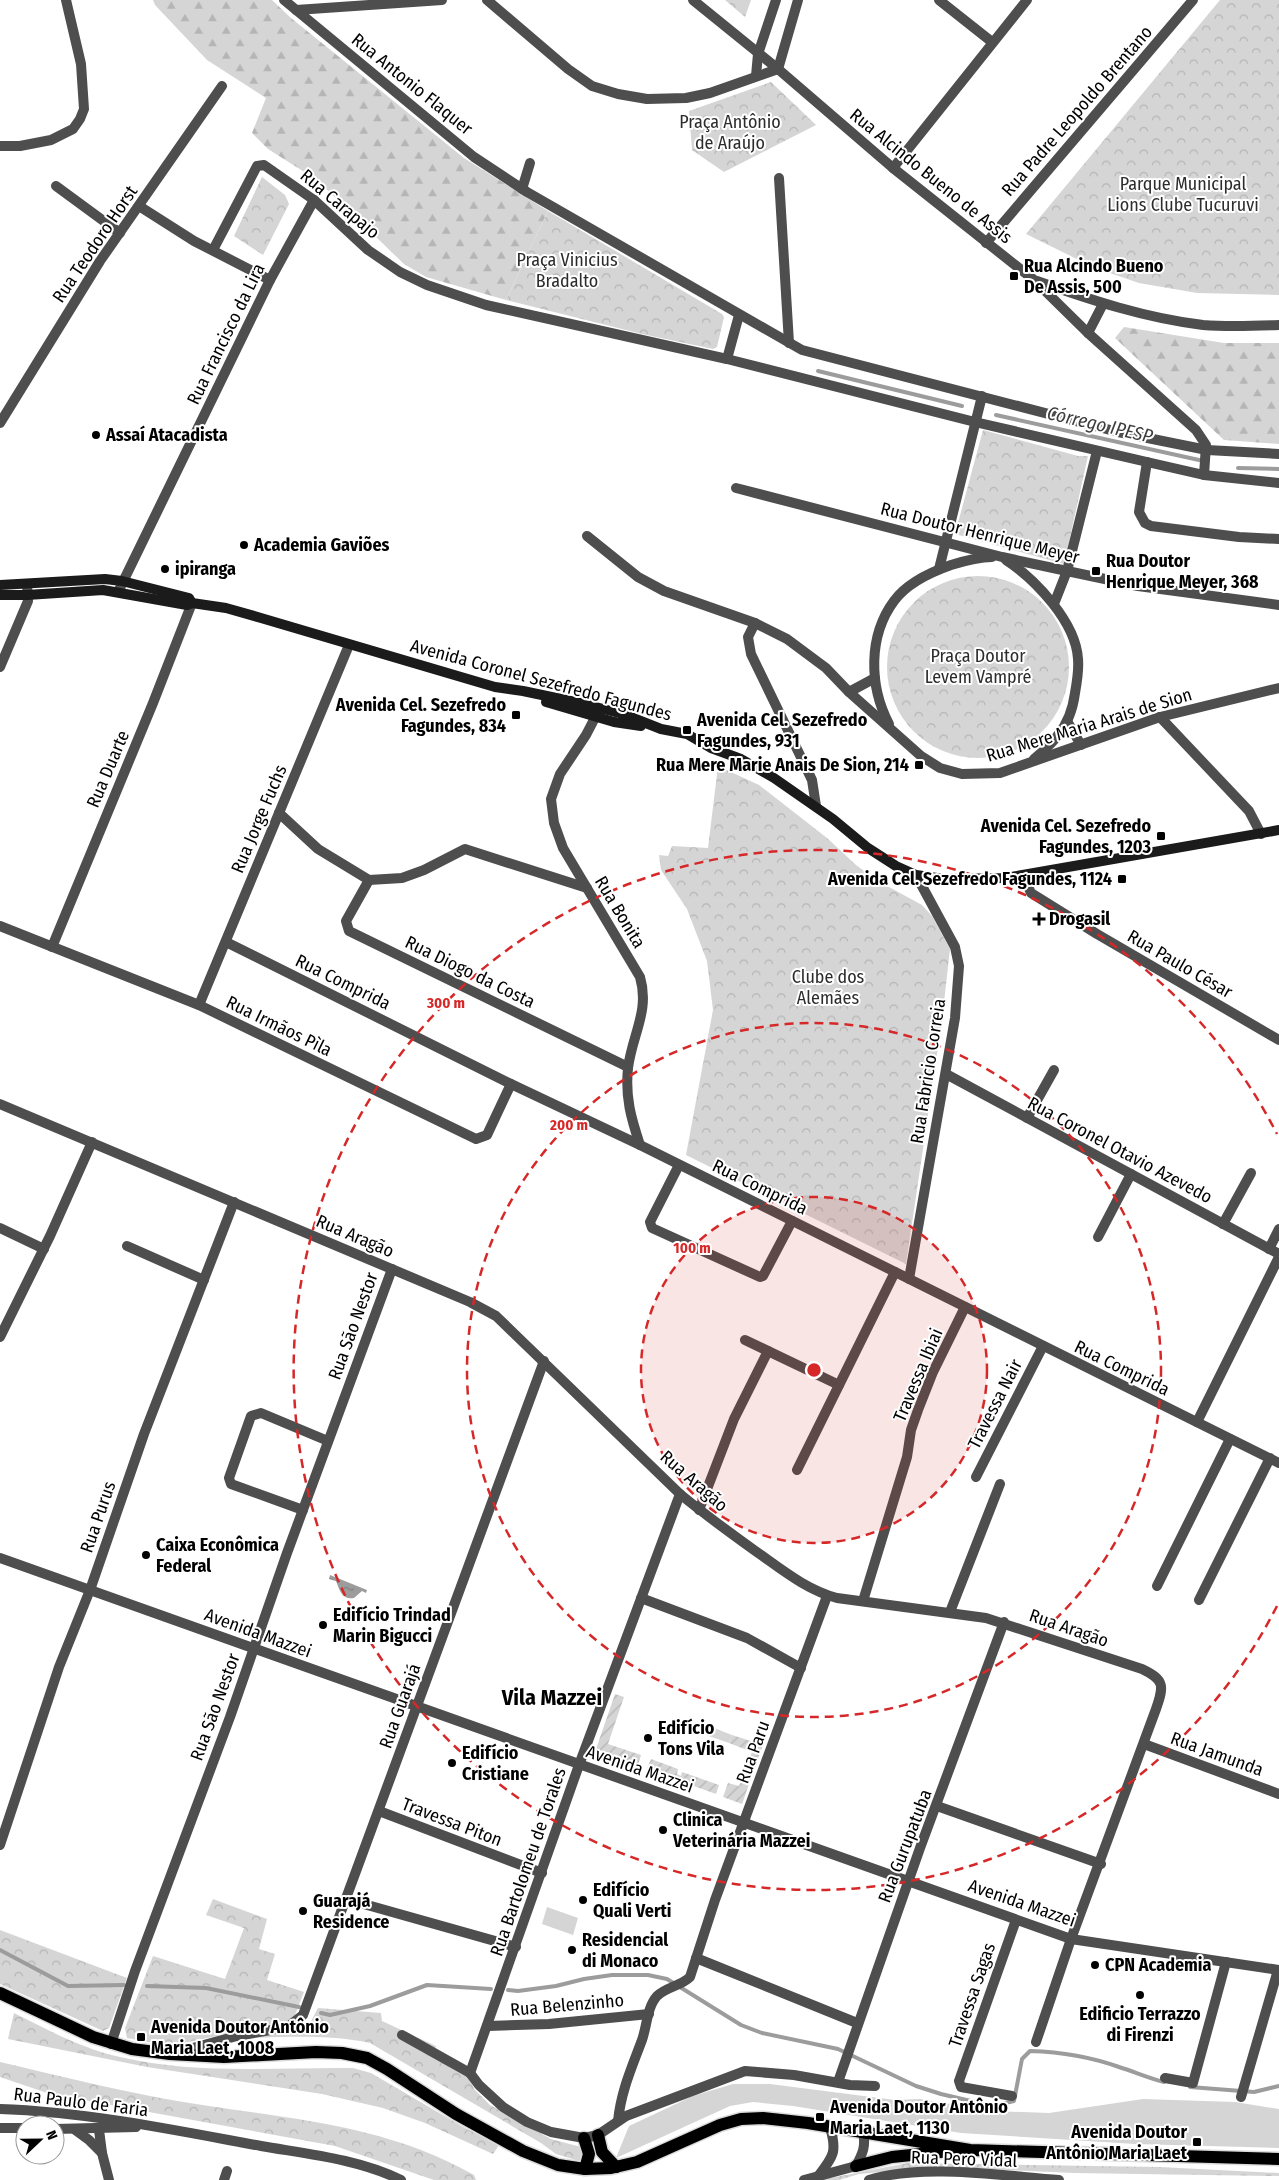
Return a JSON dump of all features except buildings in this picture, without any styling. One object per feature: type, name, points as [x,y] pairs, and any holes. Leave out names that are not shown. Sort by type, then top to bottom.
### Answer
[{"type":"main road","name":"Avenida Coronel Sezefredo Fagundes","points":[[0,585],[105,579],[122,581],[189,598],[192,603],[235,610],[495,687],[598,712],[614,722],[687,734],[710,748],[741,759],[782,783],[816,806],[868,848],[916,876],[944,879],[986,879],[1023,875],[1279,830]]},
{"type":"main road","points":[[0,595],[90,590],[118,592],[187,605],[192,603]]},
{"type":"main road","points":[[0,1993],[111,2044],[170,2054],[224,2057],[316,2052],[367,2058],[388,2068],[456,2114],[523,2151],[558,2165],[585,2169],[616,2167],[637,2162],[720,2125],[741,2119],[763,2118],[970,2150]]},
{"type":"main road","points":[[598,2135],[602,2152],[616,2167]]},
{"type":"main road","points":[[584,2138],[589,2154],[585,2169]]},
{"type":"main road","points":[[856,2166],[916,2154],[970,2150],[1279,2159]]},
{"type":"street","points":[[0,146],[20,146],[51,140],[73,129],[80,119],[84,109],[81,64],[66,0]]},
{"type":"street","name":"Rua Antonio Flaquer","points":[[284,0],[474,157],[522,189],[802,350],[981,398],[1207,453],[1279,454]]},
{"type":"street","points":[[296,10],[442,0]]},
{"type":"street","points":[[487,0],[568,69],[592,86],[618,94],[647,99],[686,98],[710,93],[778,69],[798,0]]},
{"type":"street","name":"Rua Alcindo Bueno de Assis","points":[[694,0],[893,168],[1034,280],[1088,333],[1196,430],[1206,445],[1207,453]]},
{"type":"street","points":[[756,76],[758,54],[776,0]]},
{"type":"street","points":[[939,0],[992,42]]},
{"type":"street","points":[[893,168],[1027,0]]},
{"type":"street","name":"Rua Padre Leopoldo Brentano","points":[[986,243],[1193,0]]},
{"type":"street","name":"Rua Teodoro Horst","points":[[0,423],[100,261],[222,86]]},
{"type":"street","points":[[522,189],[530,163]]},
{"type":"street","name":"Rua Carapajo","points":[[213,250],[257,166],[268,167],[314,200],[368,250],[400,272],[427,285],[486,305],[727,359],[976,419],[1097,451],[1147,462],[1279,483]]},
{"type":"street","points":[[780,178],[789,343]]},
{"type":"street","points":[[56,186],[120,233]]},
{"type":"street","name":"Rua Francisco da Lira","points":[[118,592],[270,280],[314,200]]},
{"type":"street","points":[[139,206],[213,250],[270,280]]},
{"type":"street","points":[[1034,280],[1103,304],[1172,320],[1205,325],[1279,325]]},
{"type":"street","points":[[1088,333],[1103,304]]},
{"type":"street","points":[[727,359],[739,315]]},
{"type":"street","points":[[939,569],[981,398]]},
{"type":"street","points":[[1054,604],[1067,572],[1097,451]]},
{"type":"street","points":[[1204,472],[1207,453]]},
{"type":"street","points":[[1147,462],[1139,512],[1145,523],[1151,526],[1239,537],[1279,539]]},
{"type":"street","name":"Rua Doutor Henrique Meyer","points":[[736,488],[1067,572],[1138,586],[1279,605]]},
{"type":"street","name":"Rua Mere Maria Arais de Sion","points":[[587,536],[638,577],[664,591],[755,623],[786,639],[826,668],[849,692],[921,756],[940,768],[962,774],[1000,773],[1160,717],[1279,688]]},
{"type":"street","points":[[891,728],[884,714],[874,678],[874,660],[877,634],[894,600],[906,588],[939,569],[985,557],[1002,557],[1027,576],[1054,604],[1072,638],[1078,657],[1074,702],[1067,721],[1058,736],[1029,763]]},
{"type":"street","points":[[0,667],[28,601],[27,584]]},
{"type":"street","name":"Rua Duarte","points":[[52,946],[153,703],[192,603]]},
{"type":"street","points":[[755,623],[748,637],[751,654],[812,780],[816,806]]},
{"type":"street","name":"Rua Jorge Fuchs","points":[[199,1005],[349,644]]},
{"type":"street","points":[[849,692],[874,678]]},
{"type":"street","name":"Rua Bonita","points":[[598,712],[586,735],[560,774],[552,799],[554,823],[563,848],[640,977],[644,992],[642,1017],[628,1067],[627,1091],[629,1115],[640,1145]]},
{"type":"street","points":[[1160,717],[1249,811],[1261,834]]},
{"type":"street","points":[[1067,721],[1081,745]]},
{"type":"street","points":[[280,813],[318,849],[369,880],[402,878],[424,870],[465,849],[587,888]]},
{"type":"street","name":"Rua Paulo César","points":[[1023,875],[1031,893],[1097,934],[1279,1040]]},
{"type":"street","name":"Rua Fabricio Correia","points":[[910,1279],[955,1018],[959,966],[955,947],[916,876]]},
{"type":"street","name":"Rua Diogo da Costa","points":[[369,880],[346,921],[349,931],[628,1067]]},
{"type":"street","name":"Rua Irmãos Pìla","points":[[0,926],[199,1005],[476,1139],[487,1135],[511,1084]]},
{"type":"street","name":"Rua Comprida","points":[[226,942],[511,1084],[640,1145],[1275,1461]]},
{"type":"street","points":[[1028,1118],[1054,1070]]},
{"type":"street","name":"Rua Coronel Otavio Azevedo","points":[[946,1074],[1269,1248],[1279,1256]]},
{"type":"street","name":"Rua Aragão","points":[[0,1104],[470,1302],[496,1316],[680,1494],[778,1567],[820,1594],[950,1612],[1004,1622],[1142,1669],[1159,1679],[1162,1686],[1161,1696],[1101,1864],[1071,1939]]},
{"type":"street","points":[[0,1337],[44,1249],[92,1142]]},
{"type":"street","points":[[679,1165],[650,1222],[652,1228],[760,1278],[763,1276],[792,1221]]},
{"type":"street","points":[[1223,1224],[1251,1173]]},
{"type":"street","points":[[1098,1237],[1131,1174]]},
{"type":"street","name":"Rua Purus","points":[[0,1845],[48,1700],[90,1590],[144,1434],[234,1202]]},
{"type":"street","points":[[0,1228],[44,1249]]},
{"type":"street","points":[[1269,1248],[1279,1229]]},
{"type":"street","points":[[127,1246],[204,1280]]},
{"type":"street","points":[[1197,1422],[1279,1256]]},
{"type":"street","name":"Rua São Nestor","points":[[111,2044],[135,1971],[230,1717],[253,1648],[392,1269]]},
{"type":"street","points":[[797,1470],[895,1272]]},
{"type":"street","name":"Travessa Ibiai","points":[[863,1601],[907,1456],[911,1430],[924,1393],[965,1307]]},
{"type":"street","points":[[745,1340],[839,1384]]},
{"type":"street","name":"Travessa Nair","points":[[976,1477],[1043,1346]]},
{"type":"street","points":[[699,1510],[734,1419],[768,1351]]},
{"type":"street","name":"Rua Guarajá","points":[[170,2054],[237,2036],[288,2027],[302,2015],[544,1361]]},
{"type":"street","points":[[303,1510],[231,1484],[228,1478],[251,1416],[255,1414],[261,1413],[328,1441]]},
{"type":"street","points":[[1157,1586],[1230,1439]]},
{"type":"street","points":[[1199,1600],[1275,1461]]},
{"type":"street","points":[[950,1612],[1000,1484]]},
{"type":"street","name":"Rua Bartolomeu de Torales","points":[[470,2072],[488,2026],[579,1765],[680,1494]]},
{"type":"street","name":"Avenida Mazzei","points":[[0,1558],[1071,1939],[1278,1970]]},
{"type":"street","name":"Rua Paru","points":[[618,2121],[625,2081],[642,2040],[649,2014],[658,1996],[690,1977],[827,1596]]},
{"type":"street","points":[[641,1598],[748,1638],[801,1668]]},
{"type":"street","name":"Rua Gurupatuba","points":[[838,2082],[908,1881],[1004,1622]]},
{"type":"street","name":"Rua Jamunda","points":[[1144,1744],[1279,1794]]},
{"type":"street","points":[[937,1806],[1101,1864]]},
{"type":"street","name":"Travessa Piton","points":[[378,1811],[542,1873]]},
{"type":"street","points":[[346,1899],[516,1947]]},
{"type":"street","name":"Travessa Sagas","points":[[1012,2096],[961,2087],[959,2082],[1016,1920]]},
{"type":"street","points":[[1036,2042],[1071,1939]]},
{"type":"street","points":[[696,1958],[857,2023]]},
{"type":"street","points":[[1165,2078],[1192,2083],[1226,1962]]},
{"type":"street","points":[[1241,2097],[1278,1970]]},
{"type":"street","name":"Rua Belenzinho","points":[[488,2026],[548,2024],[649,2014]]},
{"type":"street","points":[[402,2035],[470,2072],[479,2085],[503,2107],[527,2122],[551,2132],[584,2138],[598,2135],[618,2121],[745,2072],[794,2075],[875,2086]]},
{"type":"street","name":"Rua Paulo de Faria","points":[[0,2109],[104,2117],[155,2126]]},
{"type":"street","points":[[155,2126],[365,2166],[401,2180]]},
{"type":"street","name":"Rua Paulo de Faria","points":[[65,2129],[99,2130],[155,2126]]},
{"type":"street","points":[[819,2176],[833,2155],[834,2141],[830,2127]]},
{"type":"street","name":"Rua Paulo de Faria","points":[[0,2128],[15,2128]]},
{"type":"street","points":[[74,2129],[102,2153]]},
{"type":"street","points":[[99,2130],[102,2153],[109,2180]]},
{"type":"street","points":[[804,2180],[856,2166],[866,2144],[863,2132]]},
{"type":"street","name":"Rua Pero Vidal","points":[[869,2180],[883,2176],[917,2172],[968,2177],[1059,2180]]},
{"type":"green space","points":[[153,0],[272,0],[291,18],[464,158],[548,211],[506,300],[426,277],[404,264],[317,180],[268,149],[252,133],[266,98],[207,60],[155,5]]},
{"type":"green space","points":[[725,0],[751,0],[745,17]]},
{"type":"green space","name":"Parque Municipal Lions Clube Tucuruvi","points":[[1220,0],[1279,0],[1279,295],[1197,293],[1139,283],[1095,268],[1026,234]]},
{"type":"green space","name":"Praça Antônio de Araújo","points":[[771,82],[816,125],[724,172],[692,150],[689,111]]},
{"type":"green space","points":[[262,177],[285,195],[289,204],[263,255],[234,236]]},
{"type":"green space","name":"Praça Vinicius Bradalto","points":[[548,211],[722,314],[724,317],[717,347],[713,349],[642,334],[506,300]]},
{"type":"green space","points":[[1124,327],[1224,343],[1279,343],[1279,444],[1224,440],[1115,338]]},
{"type":"green space","points":[[983,430],[1078,456],[1088,456],[1064,564],[955,534]]},
{"type":"green space","name":"Praça Doutor Levem Vampré","points":[[978,576],[996,578],[1013,583],[1042,603],[1062,632],[1067,649],[1069,667],[1067,685],[1062,702],[1042,731],[1013,751],[996,756],[978,758],[960,756],[943,751],[914,731],[894,702],[889,685],[887,667],[889,649],[894,632],[914,603],[943,583],[960,578]]},
{"type":"green space","name":"Clube dos Alemães","points":[[718,766],[759,785],[827,838],[856,865],[878,881],[922,905],[932,916],[950,949],[942,1020],[906,1264],[686,1155],[713,1010],[707,961],[687,909],[661,870],[659,855],[668,856],[672,846],[708,848]]},
{"type":"green space","points":[[615,1694],[624,1697],[608,1744],[641,1755],[638,1765],[596,1749]]},
{"type":"green space","points":[[709,1726],[732,1735],[729,1743],[706,1735]]},
{"type":"green space","points":[[732,1735],[763,1745],[742,1804],[723,1797],[728,1783],[739,1786],[752,1752],[729,1743]]},
{"type":"green space","points":[[651,1759],[678,1769],[677,1774],[681,1776],[682,1772],[719,1785],[716,1794],[647,1769]]},
{"type":"green space","points":[[213,1899],[267,1919],[259,1949],[275,1954],[267,1980],[304,1992],[293,2020],[169,2046],[127,2038],[125,2028],[153,1956],[225,1979],[244,1928],[206,1915]]},
{"type":"green space","points":[[547,1907],[578,1918],[573,1935],[542,1924]]},
{"type":"green space","points":[[0,1930],[127,1978],[109,2028],[103,2031],[0,1984]]},
{"type":"green space","points":[[318,2008],[381,2013],[382,2021],[436,2046],[435,2050],[468,2077],[475,2090],[490,2105],[551,2139],[581,2147],[585,2157],[579,2161],[556,2154],[541,2143],[370,2043],[324,2037],[246,2038],[300,2030],[310,2023]]},
{"type":"green space","points":[[14,2013],[66,2038],[106,2054],[149,2063],[236,2069],[353,2068],[371,2073],[465,2128],[499,2145],[493,2154],[425,2123],[383,2108],[322,2094],[147,2067],[8,2039]]},
{"type":"green space","points":[[0,2062],[155,2097],[278,2116],[358,2131],[398,2142],[436,2156],[474,2175],[476,2180],[434,2180],[335,2146],[50,2094],[0,2077]]},
{"type":"green space","points":[[733,2084],[770,2084],[895,2100],[920,2099],[993,2111],[1049,2113],[1143,2099],[1235,2102],[1279,2109],[1279,2148],[1135,2144],[961,2133],[793,2106],[753,2102],[730,2106],[616,2158],[629,2126],[693,2096]]},
{"type":"green space","points":[[908,2163],[1160,2167],[1279,2173],[1279,2176],[1074,2173],[936,2167],[859,2174],[839,2180],[820,2180]]},
{"type":"water","points":[[330,1575],[367,1590],[366,1593],[362,1591],[354,1598],[347,1598],[342,1594],[336,1581],[329,1579]]},
{"type":"waterway","name":"Córrego IPESP","points":[[818,371],[962,406]]},
{"type":"waterway","name":"Córrego IPESP","points":[[996,415],[1199,460]]},
{"type":"waterway","name":"Córrego IPESP","points":[[1238,468],[1279,469]]},
{"type":"waterway","points":[[0,1950],[68,1986],[124,1985]]},
{"type":"waterway","points":[[508,1990],[518,1991],[556,1986],[612,1975],[648,1975],[667,1979],[741,2025],[762,2033],[838,2049],[916,2086],[992,2106],[1014,2101],[1022,2059],[1030,2051],[1064,2054],[1108,2063],[1164,2082]]},
{"type":"waterway","points":[[321,2013],[330,2015],[370,2006],[427,1985],[491,1989]]},
{"type":"waterway","points":[[147,1986],[206,1988],[299,2007]]},
{"type":"waterway","points":[[1190,2087],[1254,2092],[1279,2086]]},
{"type":"place","name":"Rua Alcindo Bueno De Assis, 500","points":[[1014,276]]},
{"type":"place","name":"Assaí Atacadista","points":[[96,435]]},
{"type":"place","name":"Academia Gaviões","points":[[244,545]]},
{"type":"place","name":"ipiranga","points":[[165,569]]},
{"type":"place","name":"Rua Doutor Henrique Meyer, 368","points":[[1096,571]]},
{"type":"place","name":"Avenida Cel. Sezefredo Fagundes, 834","points":[[516,715]]},
{"type":"place","name":"Avenida Cel. Sezefredo Fagundes, 931","points":[[687,730]]},
{"type":"place","name":"Rua Mere Marie Anais De Sion, 214","points":[[919,765]]},
{"type":"place","name":"Avenida Cel. Sezefredo Fagundes, 1203","points":[[1161,836]]},
{"type":"place","name":"Avenida Cel. Sezefredo Fagundes, 1124","points":[[1122,879]]},
{"type":"place","name":"Drogasil","points":[[1039,919]]},
{"type":"place","name":"Caixa Econômica Federal","points":[[146,1555]]},
{"type":"place","name":"Edifício Trindad Marin Bigucci","points":[[323,1625]]},
{"type":"place","name":"Edifício Tons Vila","points":[[648,1738]]},
{"type":"place","name":"Edifício Cristiane","points":[[452,1763]]},
{"type":"place","name":"Clinica Veterinária Mazzei","points":[[663,1830]]},
{"type":"place","name":"Edifício Quali Verti","points":[[583,1900]]},
{"type":"place","name":"Guarajá Residence","points":[[303,1911]]},
{"type":"place","name":"Residencial di Monaco","points":[[572,1950]]},
{"type":"place","name":"CPN Academia","points":[[1095,1965]]},
{"type":"place","name":"Edificio Terrazzo di Firenzi","points":[[1140,1995]]},
{"type":"place","name":"Avenida Doutor Antônio Maria Laet, 1008","points":[[141,2037]]},
{"type":"place","name":"Avenida Doutor Antônio Maria Laet, 1130","points":[[820,2117]]},
{"type":"place","name":"Avenida Doutor Antônio Maria Laet","points":[[1197,2142]]},
{"type":"district","name":"Vila Mazzei","points":[[552,1697]]}]
